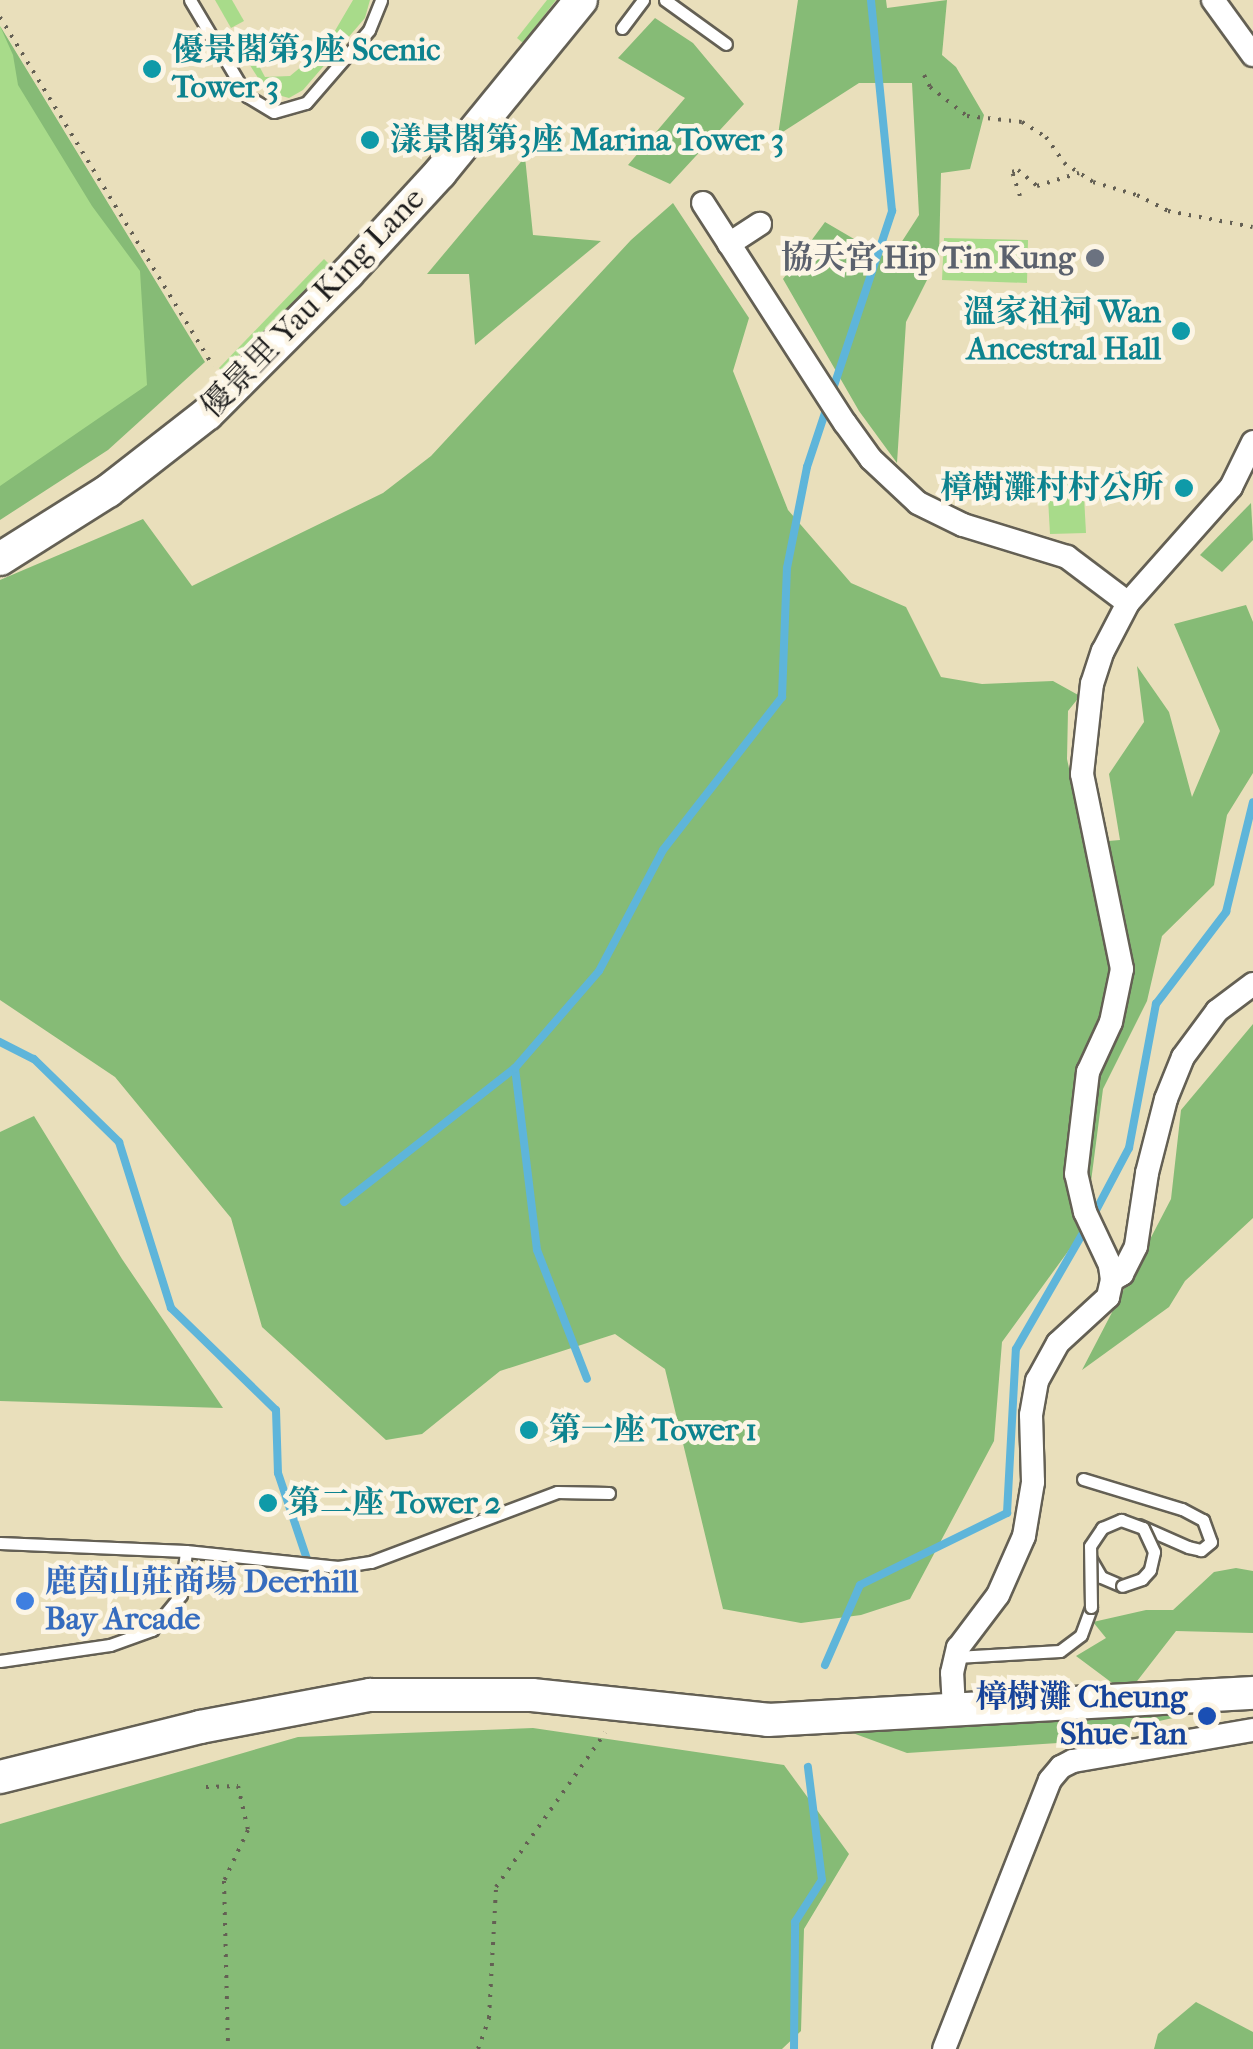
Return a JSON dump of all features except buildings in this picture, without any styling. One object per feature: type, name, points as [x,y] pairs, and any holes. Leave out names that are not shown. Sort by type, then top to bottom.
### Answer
[{"type":"main road","name":"優景里 Yau King Lane","points":[[0,558],[108,491],[207,414],[348,273],[440,172],[581,0]]},
{"type":"main road","points":[[0,1777],[218,1723],[370,1695],[532,1695],[768,1720],[865,1718],[954,1708],[1253,1693]]},
{"type":"street","points":[[1213,0],[1253,56]]},
{"type":"street","points":[[702,204],[871,459],[918,503],[963,524],[1067,557],[1128,603]]},
{"type":"street","points":[[729,244],[760,224]]},
{"type":"street","points":[[954,1708],[956,1657],[998,1595],[1021,1548],[1033,1482],[1032,1404],[1041,1372],[1058,1343],[1108,1297],[1112,1280],[1106,1256],[1085,1212],[1076,1164],[1085,1088],[1110,1022],[1122,969],[1084,788],[1083,742],[1092,684],[1103,651],[1128,603],[1231,487],[1253,442]]},
{"type":"street","points":[[1112,1280],[1122,1274],[1136,1246],[1147,1172],[1166,1100],[1183,1057],[1218,1011],[1253,984]]},
{"type":"street","points":[[944,2049],[1050,1780],[1072,1761],[1253,1730]]},
{"type":"lane","points":[[190,0],[247,96],[274,112],[306,103],[369,30],[381,0]]},
{"type":"lane","points":[[622,28],[643,0]]},
{"type":"lane","points":[[665,0],[726,44]]},
{"type":"lane","points":[[956,1657],[1060,1651],[1081,1635],[1092,1606],[1090,1567],[1090,1560],[1090,1552],[1090,1546],[1094,1537],[1096,1533],[1102,1528],[1107,1524],[1115,1521],[1136,1524],[1150,1537],[1154,1558],[1150,1570],[1137,1582],[1122,1586],[1106,1581],[1096,1572],[1092,1566],[1089,1558],[1090,1550],[1091,1543],[1095,1534],[1098,1531],[1109,1522],[1117,1520],[1123,1520],[1130,1521],[1200,1550],[1211,1542],[1203,1520],[1182,1509],[1084,1479]]},
{"type":"lane","points":[[0,1543],[186,1551],[338,1568],[388,1556],[557,1492],[609,1493]]},
{"type":"lane","points":[[0,1660],[110,1645],[152,1630],[181,1596],[186,1551]]},
{"type":"path","points":[[0,18],[213,366]]},
{"type":"path","points":[[924,74],[930,87],[967,116],[1022,122],[1046,137],[1064,163],[1079,173],[1168,211],[1253,226]]},
{"type":"path","points":[[1020,196],[1012,172],[1018,170],[1038,186],[1079,173]]},
{"type":"path","points":[[478,2049],[489,2018],[496,1887],[563,1788],[618,1721]]},
{"type":"path","points":[[206,1787],[238,1786],[248,1830],[224,1881],[228,2049]]},
{"type":"green space","points":[[215,0],[232,0],[244,21],[231,28]]},
{"type":"green space","points":[[353,0],[370,0],[365,18],[303,90],[289,98],[267,92],[239,48],[249,31],[254,38],[249,47],[265,77],[290,76],[326,46]]},
{"type":"green space","points":[[547,0],[556,0],[523,43],[517,38]]},
{"type":"green space","points":[[798,0],[886,0],[887,8],[947,0],[942,55],[956,67],[984,115],[970,169],[941,173],[939,256],[906,322],[897,463],[859,411],[783,279],[825,222],[890,260],[919,215],[912,83],[859,83],[778,135]]},
{"type":"green space","points":[[655,18],[693,43],[744,104],[670,184],[628,165],[685,98],[618,58]]},
{"type":"green space","points":[[0,26],[187,334],[173,375],[0,502]]},
{"type":"green space","points":[[0,26],[205,362],[108,450],[0,520],[0,486],[147,385],[140,271],[92,206],[18,85],[13,55]]},
{"type":"green space","points":[[525,157],[533,235],[601,241],[475,345],[469,274],[427,274]]},
{"type":"green space","points":[[673,203],[749,318],[733,371],[788,510],[851,583],[906,607],[941,677],[982,684],[1053,681],[1080,696],[1068,711],[1067,759],[1085,843],[1120,840],[1109,774],[1144,722],[1137,666],[1169,712],[1192,797],[1220,731],[1174,624],[1246,605],[1253,622],[1253,773],[1227,815],[1214,885],[1162,936],[1147,1001],[1103,1089],[1085,1228],[1002,1342],[994,1441],[910,1599],[861,1615],[801,1623],[723,1609],[665,1369],[615,1334],[500,1371],[422,1434],[386,1440],[262,1327],[231,1218],[115,1077],[0,1000],[0,580],[143,519],[192,586],[383,493],[431,456],[631,240]]},
{"type":"green space","points":[[944,238],[1028,240],[1027,283],[942,280]]},
{"type":"green space","points":[[324,259],[330,265],[224,375],[219,368]]},
{"type":"green space","points":[[1083,478],[1086,533],[1050,534],[1047,480]]},
{"type":"green space","points":[[1251,503],[1253,540],[1222,572],[1200,555]]},
{"type":"green space","points":[[1253,1024],[1253,1218],[1185,1281],[1169,1307],[1082,1370],[1171,1199],[1181,1110]]},
{"type":"green space","points":[[34,1116],[122,1259],[223,1408],[0,1401],[0,1132]]},
{"type":"green space","points":[[1236,1568],[1253,1571],[1253,1633],[1176,1631],[1127,1694],[1076,1656],[1106,1638],[1093,1622],[1146,1610],[1173,1610],[1214,1572]]},
{"type":"green space","points":[[1219,1708],[1058,1743],[907,1753],[850,1732],[916,1723]]},
{"type":"green space","points":[[533,1728],[784,1765],[849,1854],[804,1929],[801,2031],[782,2049],[0,2049],[0,1824],[298,1737]]},
{"type":"green space","points":[[1196,2002],[1253,2032],[1253,2049],[1154,2049],[1158,2034]]},
{"type":"waterway","points":[[344,1202],[515,1068],[599,971],[663,850],[782,697],[787,568],[807,467],[892,211],[871,0]]},
{"type":"waterway","points":[[1093,1216],[1129,1148],[1156,1004],[1226,912],[1253,802]]},
{"type":"waterway","points":[[0,1042],[34,1059],[119,1142],[171,1308],[276,1410],[278,1473],[317,1589]]},
{"type":"waterway","points":[[515,1068],[537,1250],[587,1379]]},
{"type":"waterway","points":[[825,1665],[860,1585],[1007,1513],[1016,1349],[1086,1228]]},
{"type":"waterway","points":[[794,2049],[795,1922],[822,1880],[808,1767]]},
{"type":"place","name":"優景閣第3座 Scenic Tower 3","points":[[152,69]]},
{"type":"place","name":"漾景閣第3座 Marina Tower 3","points":[[370,140]]},
{"type":"place","name":"協天宮 Hip Tin Kung","points":[[1095,258]]},
{"type":"place","name":"溫家祖祠 Wan Ancestral Hall","points":[[1181,331]]},
{"type":"place","name":"樟樹灘村村公所","points":[[1184,488]]},
{"type":"place","name":"第一座 Tower 1","points":[[529,1430]]},
{"type":"place","name":"第二座 Tower 2","points":[[268,1503]]},
{"type":"place","name":"鹿茵山莊商場 Deerhill Bay Arcade","points":[[25,1601]]},
{"type":"place","name":"樟樹灘 Cheung Shue Tan","points":[[1207,1716]]}]
